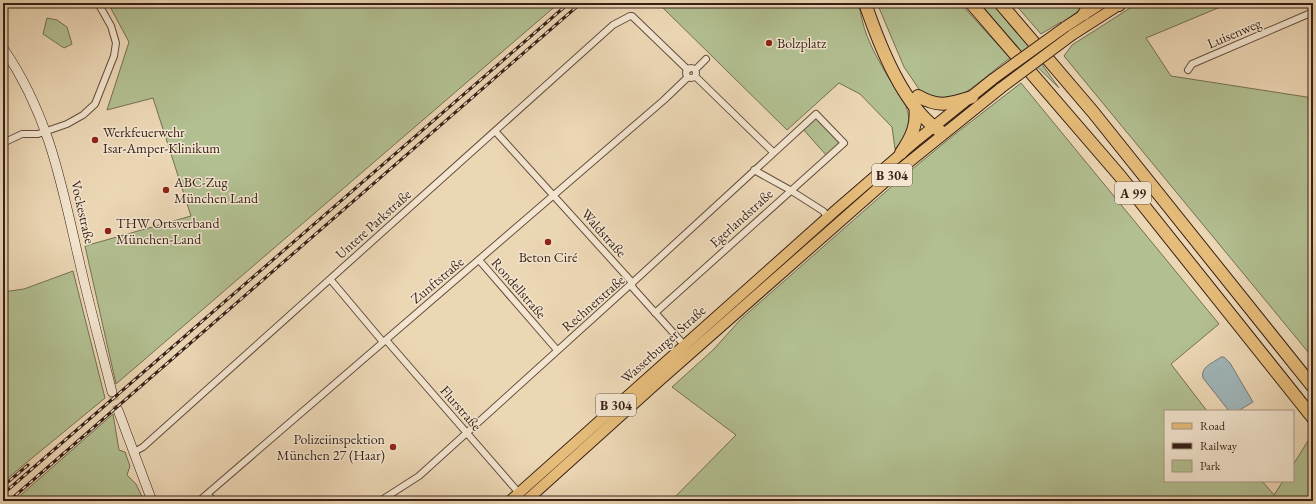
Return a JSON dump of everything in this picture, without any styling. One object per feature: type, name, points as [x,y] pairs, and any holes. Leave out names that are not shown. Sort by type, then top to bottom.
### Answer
[{"type":"highway","points":[[865,3],[882,51],[895,74],[938,128]]},
{"type":"highway","points":[[873,3],[890,49],[916,100],[916,122],[914,129],[901,153]]},
{"type":"highway","name":"A 99","points":[[971,3],[1120,176],[1313,418]]},
{"type":"highway","name":"A 99","points":[[1000,3],[1093,112],[1313,387]]},
{"type":"highway","points":[[1084,14],[1091,3]]},
{"type":"highway","points":[[916,100],[936,104],[958,101],[972,97]]},
{"type":"main road","name":"B 304","points":[[938,128],[994,79],[1065,27],[1102,3]]},
{"type":"main road","name":"B 304","points":[[832,213],[901,153],[1001,88],[1072,35],[1119,4]]},
{"type":"main road","name":"Vockestraße","points":[[3,48],[27,86],[46,132],[59,172],[86,290],[112,392]]},
{"type":"main road","name":"Wasserburger Straße","points":[[526,501],[690,353],[843,219],[938,128]]},
{"type":"main road","name":"Wasserburger Straße","points":[[510,501],[832,213]]},
{"type":"main road","points":[[118,410],[152,501]]},
{"type":"street","points":[[3,143],[22,134],[46,132],[83,116],[95,104],[114,56],[116,43],[111,26],[98,3]]},
{"type":"street","name":"Luisenweg","points":[[1188,70],[1192,64],[1313,12]]},
{"type":"street","name":"Untere Parkstraße","points":[[134,452],[143,447],[613,25],[630,16],[636,19],[693,72]]},
{"type":"street","points":[[706,59],[693,72],[773,152]]},
{"type":"street","name":"Zunftstraße","points":[[199,501],[674,92],[688,77],[692,78],[693,72]]},
{"type":"street","name":"Rechnerstraße","points":[[380,501],[418,476],[632,284],[815,114],[844,143]]},
{"type":"street","name":"Waldstraße","points":[[495,131],[630,280],[655,313],[690,353]]},
{"type":"street","name":"Egerlandstraße","points":[[655,313],[844,143]]},
{"type":"street","points":[[754,170],[823,211],[832,213]]},
{"type":"street","name":"Rondellstraße","points":[[479,260],[557,350]]},
{"type":"street","name":"Flurstraße","points":[[330,279],[519,493]]},
{"type":"street","points":[[207,494],[214,501]]},
{"type":"green space","points":[[108,3],[559,3],[116,384],[85,246],[191,216],[153,98],[107,110],[129,42]]},
{"type":"green space","points":[[658,3],[858,3],[864,28],[871,46],[908,111],[908,129],[903,139],[895,149],[892,127],[860,94],[839,83],[787,130]]},
{"type":"green space","points":[[877,3],[960,3],[1010,58],[962,95],[954,99],[941,101],[923,95],[904,67]]},
{"type":"green space","points":[[979,3],[992,3],[1025,41],[1059,88],[1017,47]]},
{"type":"green space","points":[[1014,3],[1086,3],[1081,9],[1062,23],[1061,22],[1041,34]]},
{"type":"green space","points":[[1138,3],[1230,3],[1146,38],[1171,76],[1313,98],[1313,358],[1064,56],[1072,45]]},
{"type":"green space","points":[[47,18],[57,20],[67,27],[72,44],[64,48],[43,34]]},
{"type":"green space","points":[[1001,78],[1002,79],[951,122],[949,119]]},
{"type":"green space","points":[[1021,83],[1219,324],[1171,364],[1206,410],[1164,410],[1164,482],[1263,482],[1274,495],[1282,482],[1294,482],[1294,463],[1311,436],[1313,438],[1313,501],[671,501],[736,435],[672,387],[713,350],[741,319],[899,180]]},
{"type":"green space","points":[[814,116],[841,143],[827,156],[802,128]]},
{"type":"green space","points":[[73,271],[105,398],[3,482],[3,292],[24,289]]},
{"type":"green space","points":[[113,414],[119,450],[125,452],[130,466],[127,475],[136,484],[144,501],[14,501]]},
{"type":"water","points":[[1221,357],[1224,357],[1230,363],[1253,402],[1240,410],[1228,410],[1203,378],[1203,371],[1211,363]]},
{"type":"tunnel","points":[[112,392],[118,410]]},
{"type":"railway","points":[[3,494],[569,3]]},
{"type":"railway","points":[[9,501],[581,3]]},
{"type":"railway","points":[[3,486],[28,465]]},
{"type":"place","name":"Bolzplatz","points":[[769,43]]},
{"type":"place","name":"Werkfeuerwehr Isar-Amper-Klinikum","points":[[95,140]]},
{"type":"place","name":"ABC-Zug München Land","points":[[166,190]]},
{"type":"place","name":"THW Ortsverband München-Land","points":[[108,231]]},
{"type":"place","name":"Beton Ciré","points":[[548,242]]},
{"type":"place","name":"Polizeiinspektion München 27 (Haar)","points":[[393,447]]}]
